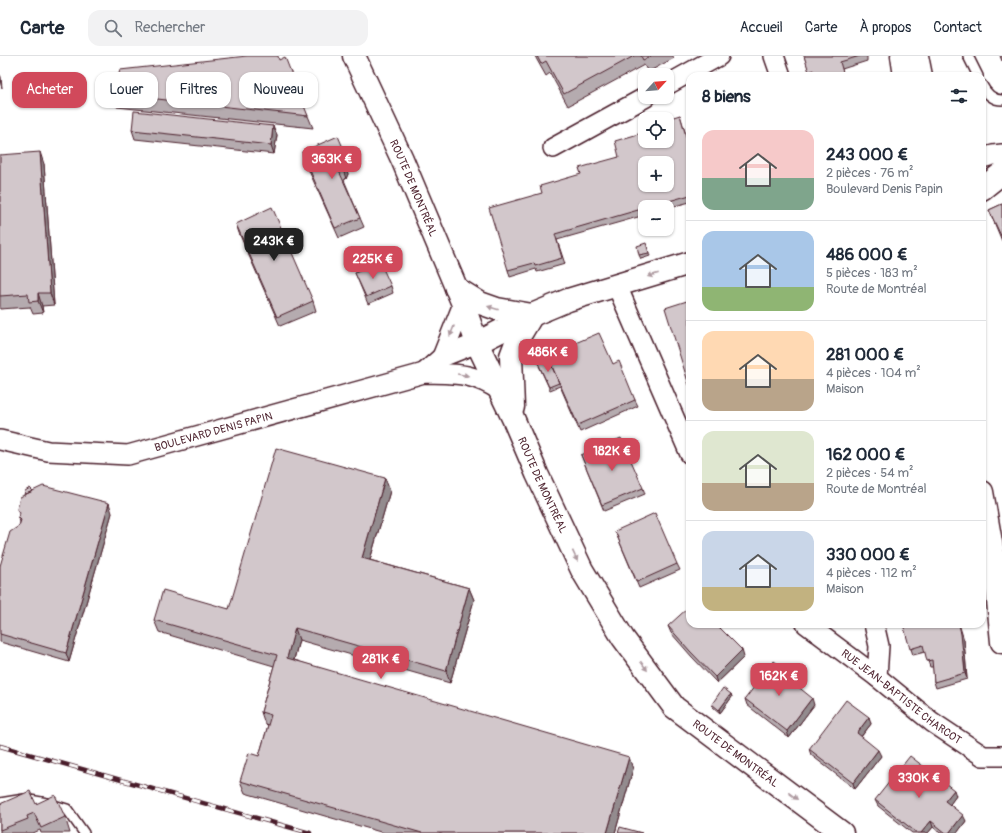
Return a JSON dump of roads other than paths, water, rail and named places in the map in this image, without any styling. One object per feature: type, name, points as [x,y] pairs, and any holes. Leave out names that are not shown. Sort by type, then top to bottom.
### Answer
[{"type":"main road","name":"ROUTE DE MONTRÉAL","points":[[354,56],[402,160],[477,343],[501,391],[537,474],[582,570],[623,638],[674,707],[842,833]]},
{"type":"main road","points":[[902,56],[904,72]]},
{"type":"main road","points":[[917,56],[920,72]]},
{"type":"main road","points":[[986,176],[992,158]]},
{"type":"main road","points":[[477,343],[568,300],[686,264]]},
{"type":"main road","points":[[459,296],[491,307],[532,316]]},
{"type":"main road","points":[[513,418],[511,356],[517,340],[532,316]]},
{"type":"main road","points":[[986,514],[994,559],[1002,642]]},
{"type":"street","points":[[691,72],[720,56]]},
{"type":"street","points":[[774,56],[779,72]]},
{"type":"street","points":[[674,81],[686,75]]},
{"type":"street","points":[[554,148],[638,101]]},
{"type":"street","points":[[617,286],[686,445]]},
{"type":"street","name":"BOULEVARD DENIS PAPIN","points":[[442,357],[459,296]]},
{"type":"street","name":"BOULEVARD DENIS PAPIN","points":[[424,373],[442,357],[477,343]]},
{"type":"street","name":"BOULEVARD DENIS PAPIN","points":[[0,440],[48,451],[128,455],[424,373],[459,374],[475,377],[485,381],[501,391]]},
{"type":"street","name":"RUE JEAN-BAPTISTE CHARCOT","points":[[811,628],[877,677],[932,722],[983,756],[1002,756]]},
{"type":"street","points":[[875,628],[879,646],[877,677]]},
{"type":"lane","points":[[968,56],[976,72]]},
{"type":"lane","points":[[986,92],[997,100],[1002,100]]},
{"type":"lane","points":[[0,803],[24,799],[47,803],[67,809],[84,833]]},
{"type":"railway","points":[[0,746],[310,833]]}]
